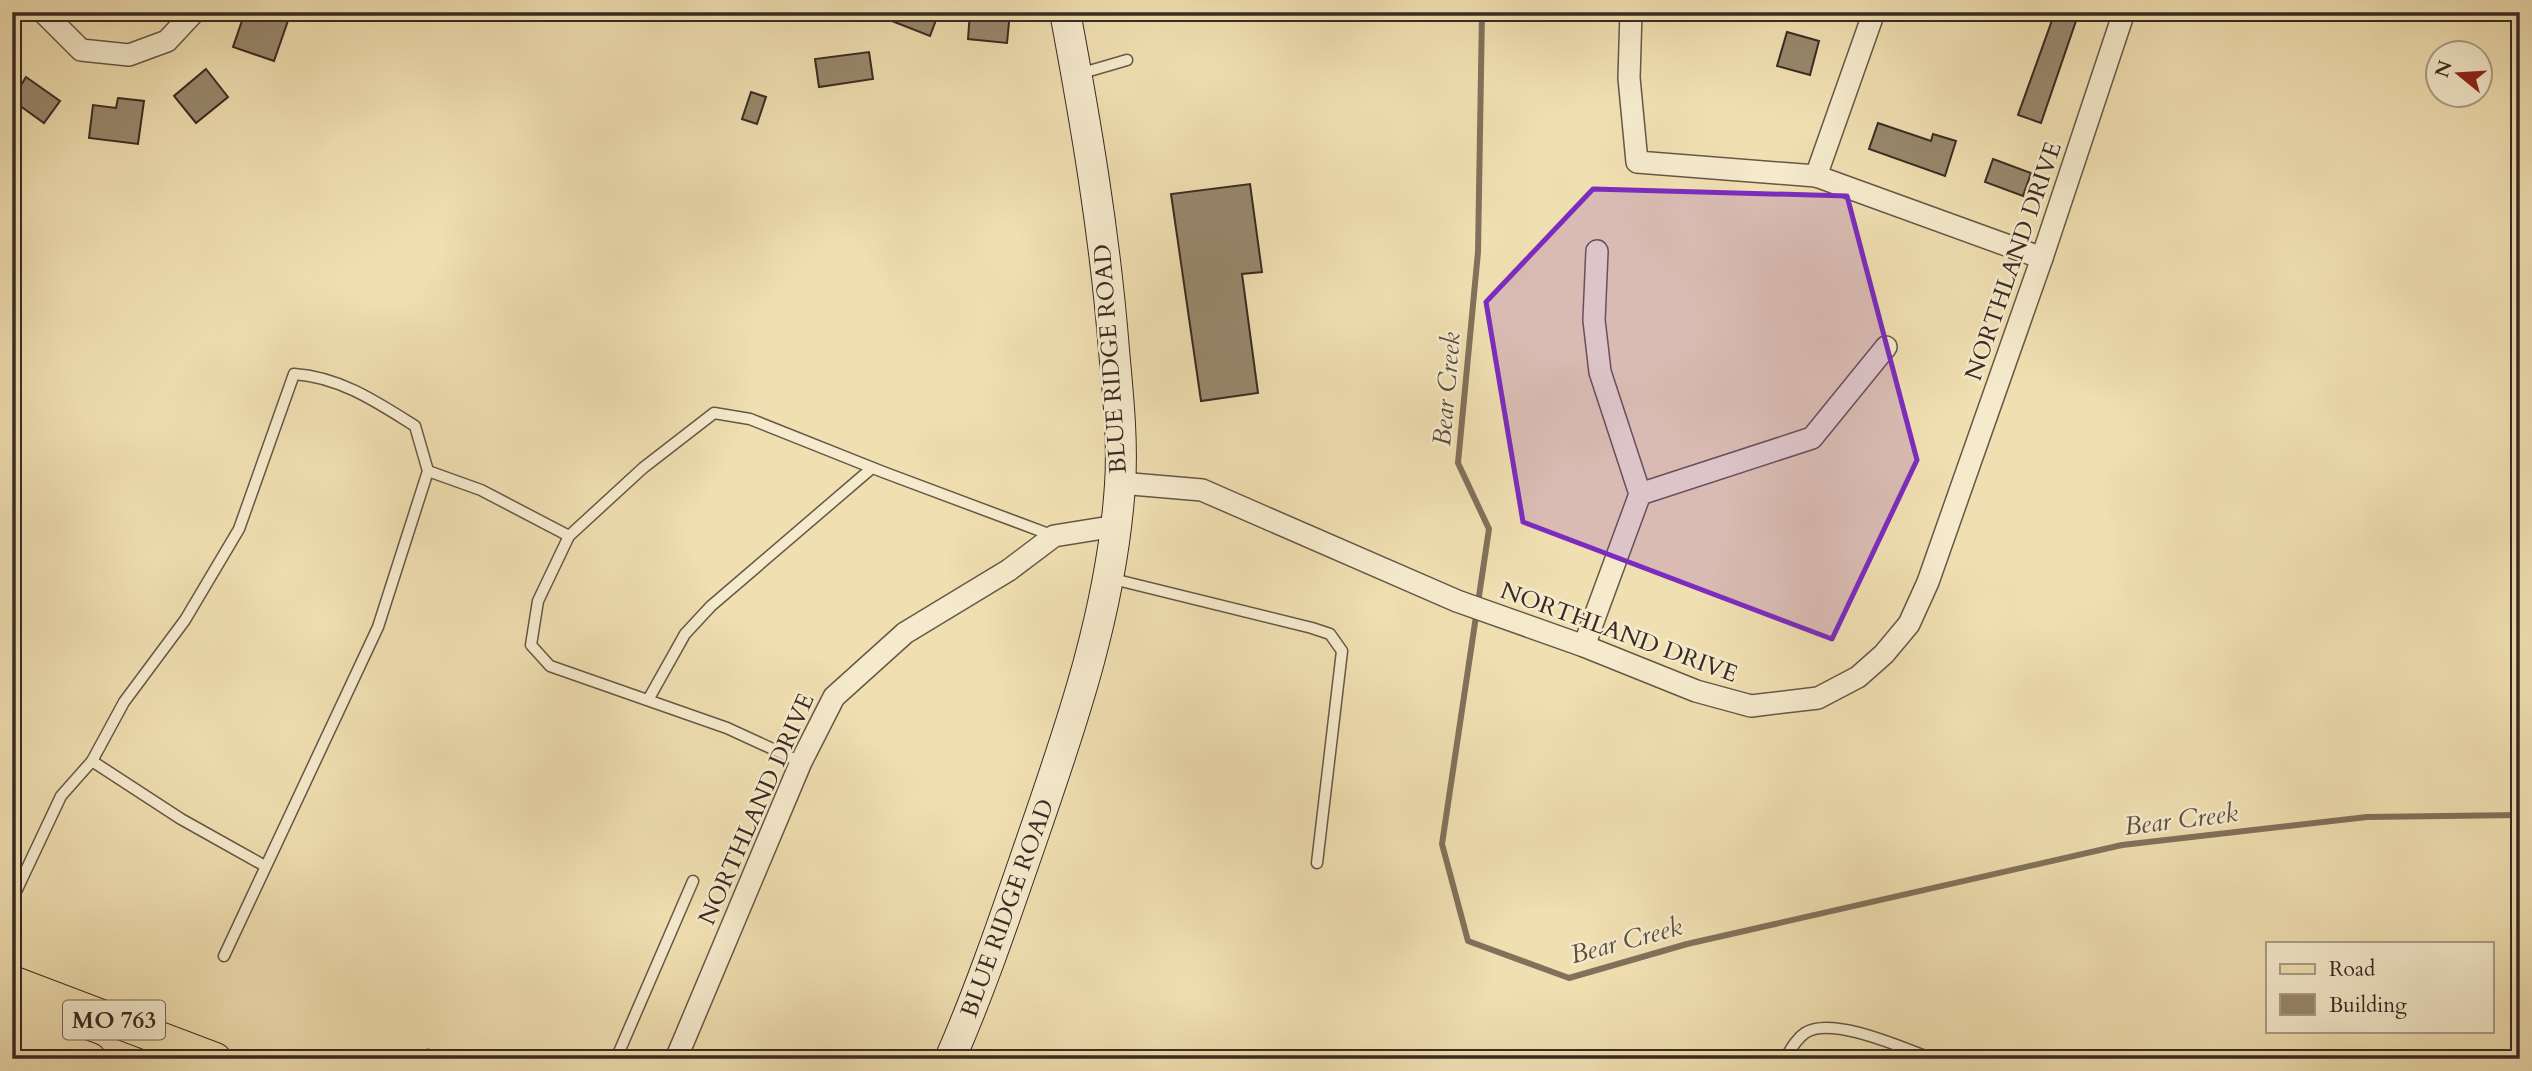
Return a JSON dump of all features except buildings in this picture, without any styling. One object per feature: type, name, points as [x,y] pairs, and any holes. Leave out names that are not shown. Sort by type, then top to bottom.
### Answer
[{"type":"main road","name":"MO 763","points":[[12,982],[215,1059]]},
{"type":"main road","points":[[12,1008],[119,1023]]},
{"type":"main road","name":"MO 763","points":[[12,1030],[90,1059]]},
{"type":"street","points":[[44,12],[81,50],[129,55],[167,41],[194,12]]},
{"type":"street","name":"BLUE RIDGE ROAD","points":[[950,1059],[980,989],[1080,701],[1108,578],[1116,526],[1120,483],[1120,424],[1110,297],[1065,12]]},
{"type":"street","points":[[1631,12],[1629,78],[1637,162],[1816,176],[2042,258]]},
{"type":"street","points":[[1816,176],[1874,12]]},
{"type":"street","name":"NORTHLAND DRIVE","points":[[1120,483],[1202,490],[1457,601],[1584,646],[1696,691],[1751,706],[1818,698],[1867,669],[1884,654],[1909,624],[1928,582],[2042,258],[2124,12]]},
{"type":"street","points":[[1584,646],[1640,494],[1600,372],[1594,320],[1597,251]]},
{"type":"street","points":[[1640,494],[1812,438],[1886,346]]},
{"type":"street","name":"NORTHLAND DRIVE","points":[[676,1059],[801,762],[834,697],[905,633],[1009,570],[1054,536],[1116,526]]},
{"type":"lane","points":[[1076,75],[1127,60]]},
{"type":"lane","points":[[12,900],[61,796],[92,761],[124,702],[185,620],[239,529],[294,374],[318,375],[369,397],[415,426],[428,471],[378,627],[224,956]]},
{"type":"lane","points":[[801,762],[727,728],[550,666],[531,645],[538,601],[569,536],[643,468],[714,413],[750,419],[1054,536]]},
{"type":"lane","points":[[648,700],[685,634],[711,606],[872,468]]},
{"type":"lane","points":[[428,471],[481,490],[569,536]]},
{"type":"lane","points":[[1108,578],[1312,628],[1330,634],[1338,641],[1342,651],[1337,710],[1317,863]]},
{"type":"lane","points":[[92,761],[181,819],[265,866]]},
{"type":"lane","points":[[616,1059],[693,881]]},
{"type":"lane","points":[[1785,1059],[1795,1043],[1807,1032],[1834,1028],[1933,1059]]},
{"type":"highlighted area","points":[[1593,189],[1847,196],[1917,460],[1832,639],[1523,522],[1486,302]]},
{"type":"waterway","name":"Bear Creek","points":[[1482,12],[1478,252],[1458,463],[1489,529],[1442,844],[1468,941],[1569,978],[1687,944],[2122,845],[2367,817],[2520,815]]}]
